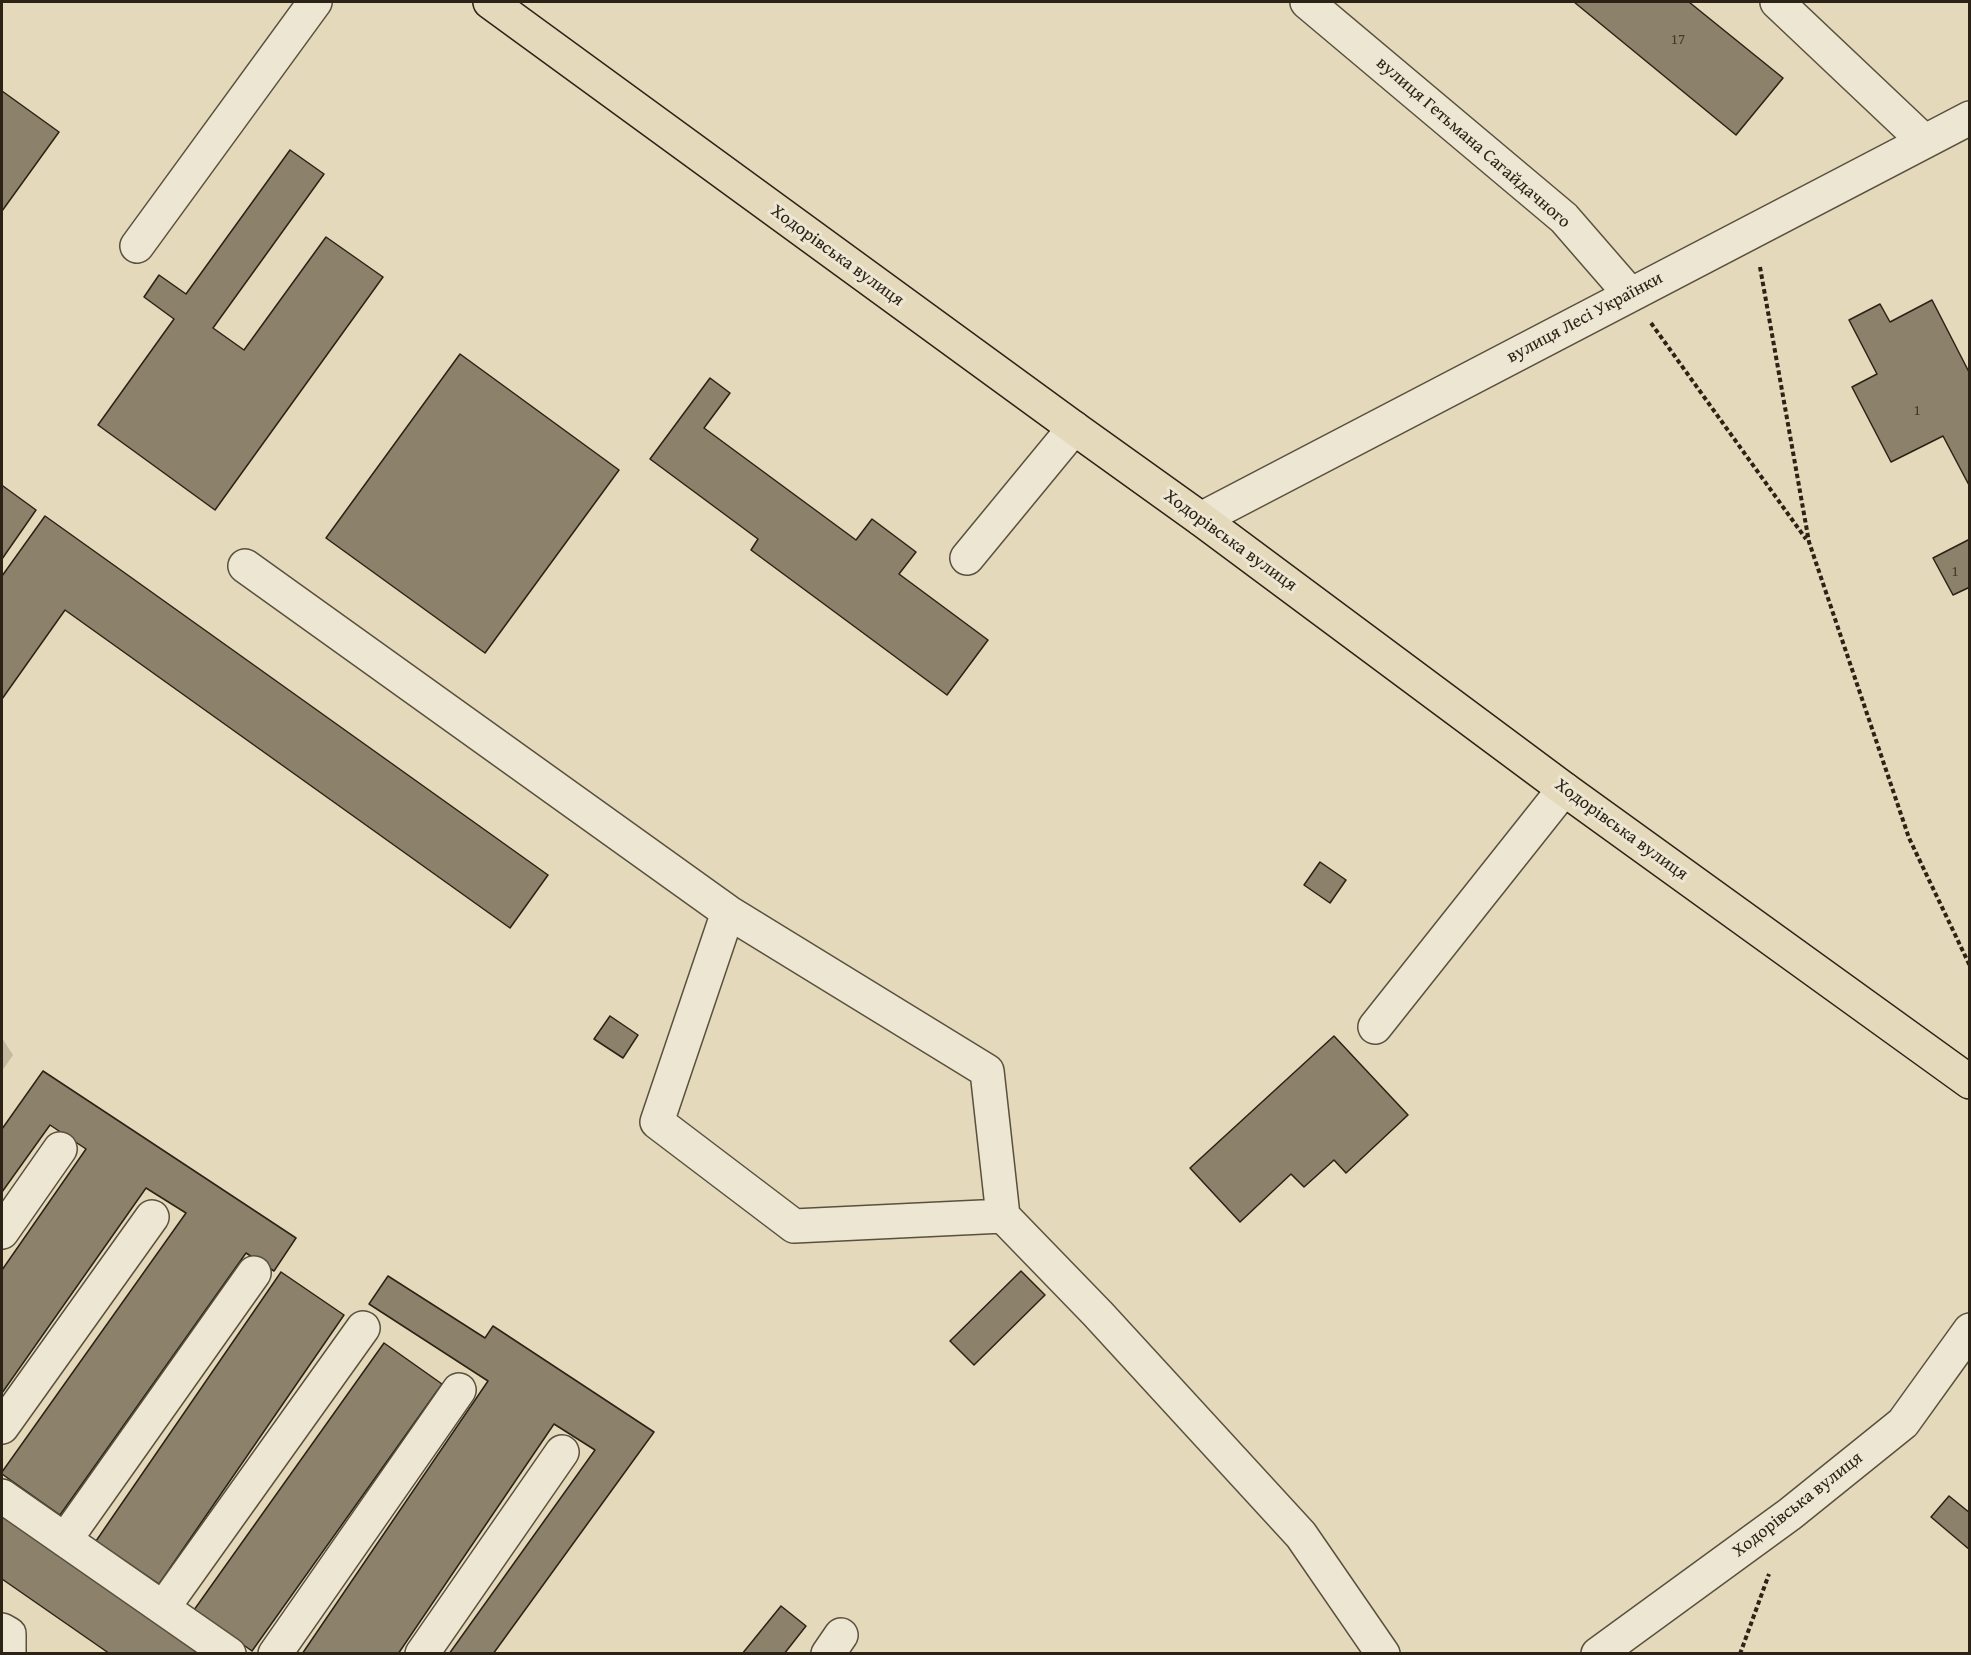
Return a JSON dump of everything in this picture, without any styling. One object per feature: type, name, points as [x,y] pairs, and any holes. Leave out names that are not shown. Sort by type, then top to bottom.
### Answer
[{"type":"main road","name":"Ходорівська вулиця","points":[[490,2],[1201,519],[1564,789],[1970,1082]]},
{"type":"street","points":[[137,246],[315,2]]},
{"type":"street","name":"вулиця Гетьмана Сагайдачного","points":[[1307,2],[1564,218],[1630,294]]},
{"type":"street","points":[[1777,2],[1924,141]]},
{"type":"street","name":"вулиця Лесі Українки","points":[[1201,519],[1970,118]]},
{"type":"street","points":[[967,558],[1074,428]]},
{"type":"street","points":[[245,566],[728,912],[987,1071],[1003,1216],[1098,1314],[1301,1535],[1383,1653]]},
{"type":"street","points":[[1376,1027],[1564,789]]},
{"type":"street","points":[[728,912],[657,1122],[794,1226],[1003,1216]]},
{"type":"street","points":[[2,1232],[60,1149]]},
{"type":"street","points":[[2,1427],[152,1217]]},
{"type":"street","points":[[65,1540],[254,1273]]},
{"type":"street","points":[[163,1608],[363,1328]]},
{"type":"street","name":"Ходорівська вулиця","points":[[1598,1653],[1790,1514],[1903,1423],[1970,1330]]},
{"type":"street","points":[[275,1653],[459,1390]]},
{"type":"street","points":[[422,1653],[562,1452]]},
{"type":"street","points":[[2,1496],[229,1653]]},
{"type":"street","points":[[2,1630],[9,1634],[9,1653]]},
{"type":"path","points":[[1753,230],[1809,542],[1909,838],[1970,966]]},
{"type":"path","points":[[1630,294],[1809,542]]},
{"type":"path","points":[[1740,1653],[1771,1568]]},
{"type":"shaded area","points":[[2,1038],[13,1055],[2,1071]]},
{"type":"building","points":[[1574,2],[1689,2],[1783,78],[1736,135]]},
{"type":"building","points":[[2,91],[59,132],[2,211]]},
{"type":"building","points":[[290,150],[324,174],[213,328],[244,350],[326,237],[383,277],[215,510],[98,425],[174,319],[144,297],[159,275],[186,294]]},
{"type":"building","points":[[1932,300],[1970,374],[1970,487],[1943,436],[1891,462],[1852,387],[1877,374],[1849,320],[1880,304],[1890,322]]},
{"type":"building","points":[[460,354],[619,470],[485,653],[326,538]]},
{"type":"building","points":[[710,378],[730,393],[704,428],[856,540],[872,519],[916,552],[899,574],[988,640],[947,695],[751,550],[758,539],[650,459]]},
{"type":"building","points":[[2,487],[36,510],[2,559]]},
{"type":"building","points":[[45,516],[548,875],[510,928],[65,610],[2,699],[2,576]]},
{"type":"building","points":[[1970,539],[1970,587],[1953,595],[1933,558]]},
{"type":"building","points":[[1320,862],[1346,880],[1330,903],[1304,885]]},
{"type":"building","points":[[610,1016],[638,1035],[623,1058],[594,1039]]},
{"type":"building","points":[[1334,1036],[1408,1115],[1346,1173],[1334,1160],[1304,1187],[1291,1174],[1240,1222],[1190,1168]]},
{"type":"building","points":[[43,1071],[296,1238],[274,1271],[246,1253],[60,1515],[2,1472],[186,1213],[146,1188],[2,1393],[2,1270],[86,1149],[50,1125],[2,1192],[2,1129]]},
{"type":"building","points":[[1021,1271],[1045,1295],[974,1365],[950,1341]]},
{"type":"building","points":[[281,1272],[344,1315],[159,1584],[96,1541]]},
{"type":"building","points":[[388,1276],[485,1338],[493,1326],[654,1432],[493,1654],[449,1654],[595,1450],[554,1424],[398,1654],[302,1654],[488,1381],[369,1304]]},
{"type":"building","points":[[384,1343],[442,1384],[252,1651],[194,1610]]},
{"type":"building","points":[[1949,1496],[1970,1513],[1970,1550],[1931,1517]]},
{"type":"building","points":[[2,1516],[202,1654],[110,1654],[2,1579]]},
{"type":"building","points":[[781,1606],[806,1626],[784,1654],[742,1654]]}]
